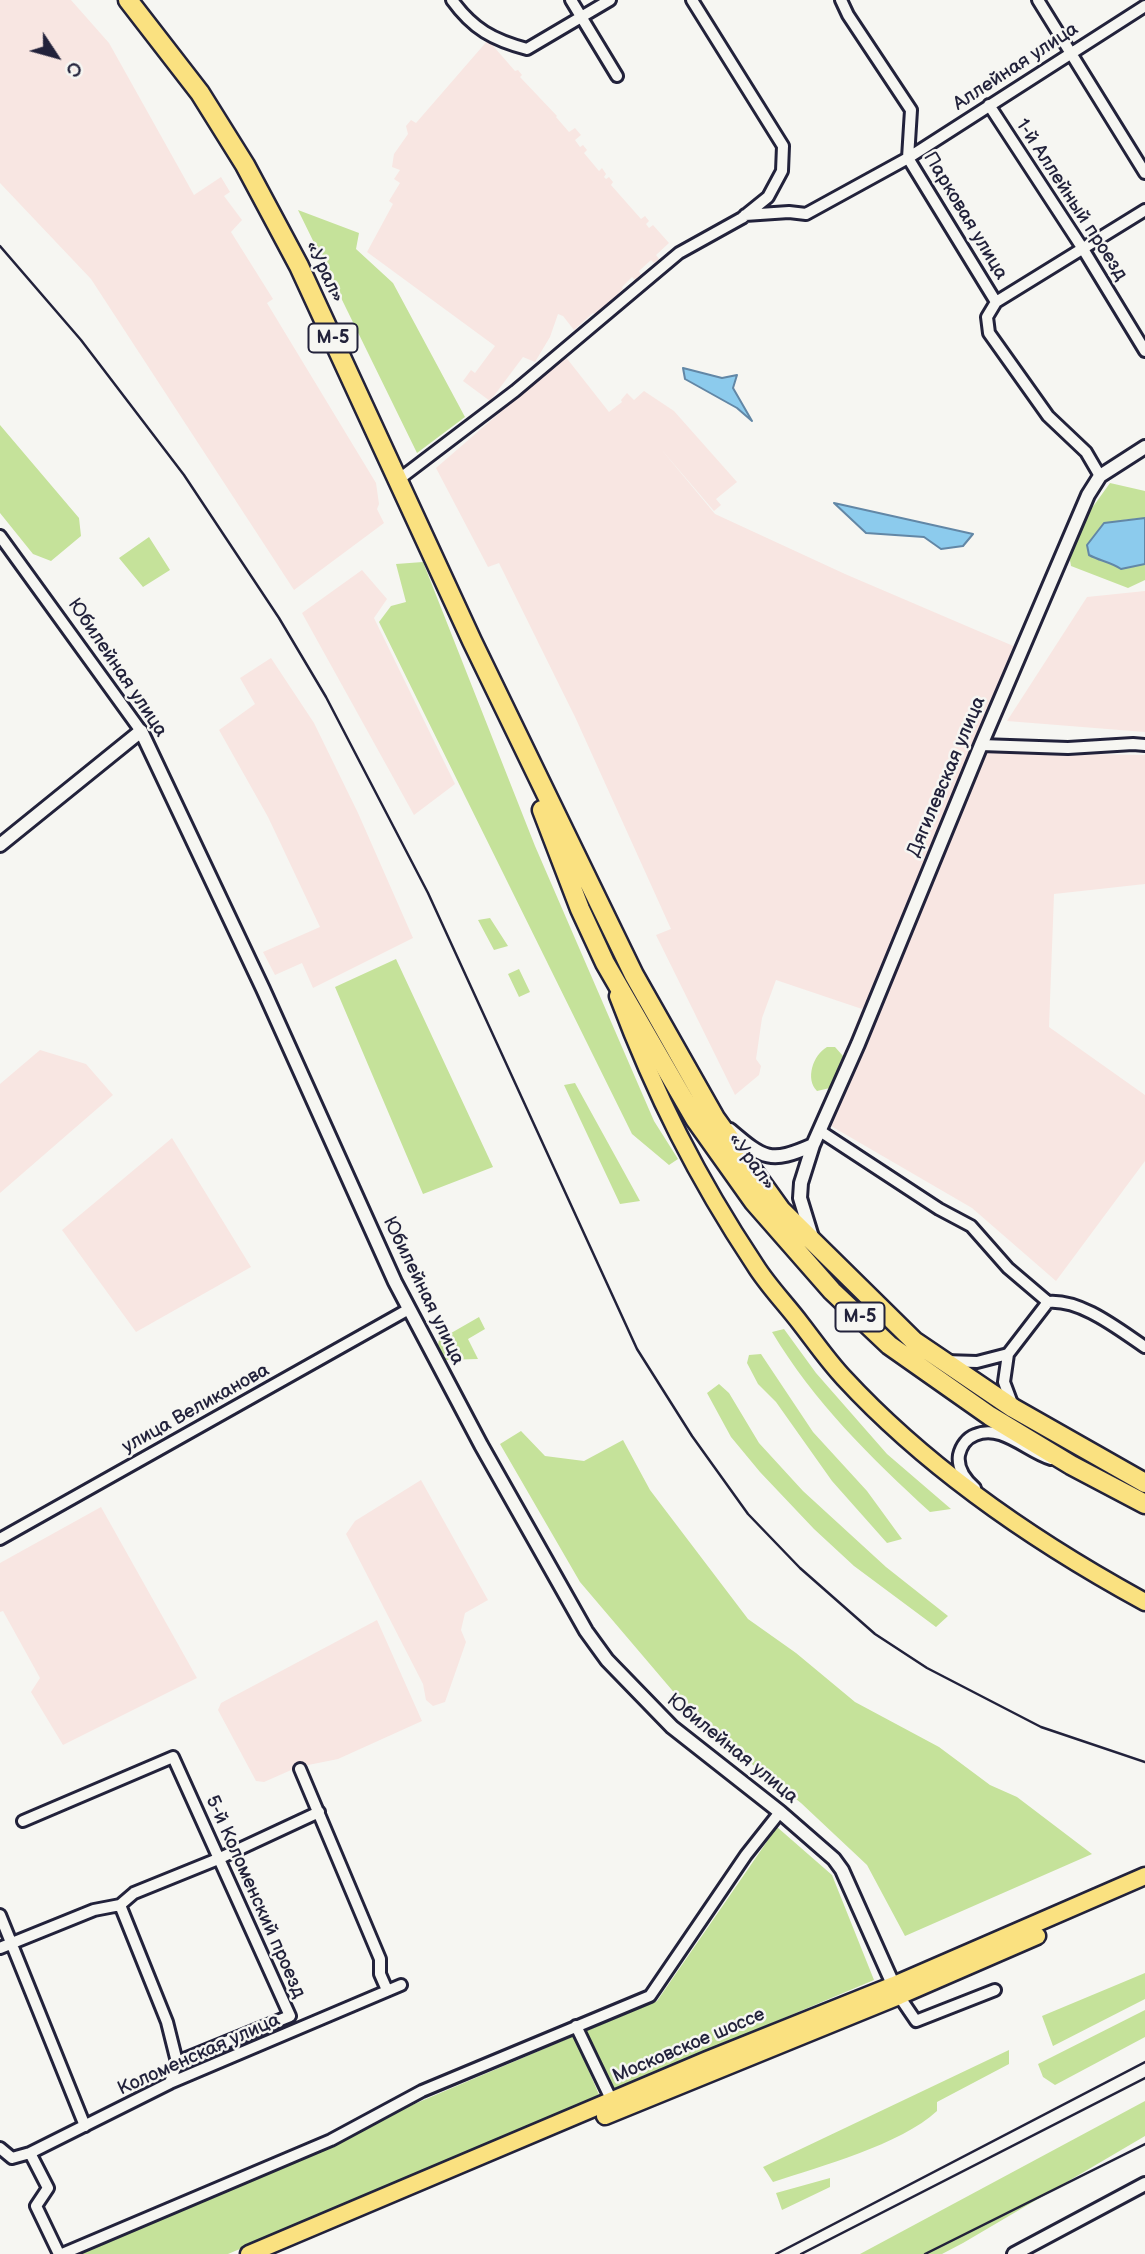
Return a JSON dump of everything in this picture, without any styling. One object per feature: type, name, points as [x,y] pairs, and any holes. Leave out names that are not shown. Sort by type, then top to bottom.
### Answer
[{"type":"highway","name":"«Урал»","points":[[128,0],[200,93],[245,165],[299,266],[500,698],[634,975],[715,1118],[781,1210],[914,1341],[1013,1408],[1145,1483]]},
{"type":"highway","name":"«Урал»","points":[[500,698],[580,909],[605,963],[695,1119],[754,1202],[832,1291],[889,1345],[990,1416],[1071,1465],[1142,1503]]},
{"type":"main road","points":[[605,963],[645,1067],[687,1155],[756,1267],[843,1378],[912,1444],[981,1501],[1081,1566],[1145,1602]]},
{"type":"main road","name":"Московское шоссе","points":[[249,2254],[707,2060],[896,1991],[1145,1876]]},
{"type":"main road","name":"Московское шоссе","points":[[277,2254],[1145,1887]]},
{"type":"street","points":[[452,0],[464,18],[496,40],[527,49],[610,0]]},
{"type":"street","points":[[571,0],[617,76]]},
{"type":"street","points":[[398,480],[514,391],[679,253],[745,215],[768,197],[782,171],[783,146],[692,0]]},
{"type":"street","name":"Парковая улица","points":[[841,0],[848,15],[911,110],[908,158],[996,302]]},
{"type":"street","points":[[1038,0],[1145,173]]},
{"type":"street","name":"Аллейная улица","points":[[745,215],[789,212],[806,214],[908,158],[1145,6]]},
{"type":"street","name":"1-й Аллейный проезд","points":[[989,105],[1083,249],[1145,351]]},
{"type":"street","points":[[1100,476],[1086,452],[1048,416],[989,333],[987,317],[996,302],[1145,210]]},
{"type":"street","name":"Дягилевская улица","points":[[814,1242],[800,1198],[801,1182],[825,1114],[858,1044],[1088,495],[1100,476],[1145,447]]},
{"type":"street","name":"Юбилейная улица","points":[[0,536],[141,732],[275,1014],[409,1309],[494,1469],[586,1631],[607,1660],[641,1698],[672,1727],[780,1812],[834,1859],[842,1870],[896,1991]]},
{"type":"street","points":[[0,845],[141,732]]},
{"type":"street","points":[[981,745],[1068,748],[1145,745]]},
{"type":"street","points":[[715,1118],[757,1153],[771,1157],[785,1156],[813,1145]]},
{"type":"street","points":[[820,1131],[939,1209],[971,1226],[1007,1268],[1048,1302],[1062,1301],[1080,1307],[1145,1347]]},
{"type":"street","points":[[1013,1408],[1004,1382],[1008,1354],[1048,1302]]},
{"type":"street","name":"улица Великанова","points":[[0,1539],[409,1309]]},
{"type":"street","points":[[945,1361],[977,1362],[1008,1354]]},
{"type":"street","points":[[997,1510],[968,1482],[961,1469],[958,1458],[961,1446],[970,1437],[991,1431],[1038,1456],[1071,1465]]},
{"type":"street","name":"5-й Коломенский проезд","points":[[23,1821],[173,1757],[290,2016],[177,2062]]},
{"type":"street","points":[[300,1769],[380,1959],[380,1975],[387,1990]]},
{"type":"street","points":[[0,1948],[94,1910],[120,1905],[134,1893],[218,1859],[319,1812]]},
{"type":"street","points":[[30,2153],[48,2188],[36,2206],[61,2254],[331,2140],[422,2091],[650,1996],[746,1855],[780,1812]]},
{"type":"street","points":[[120,1905],[167,2022],[177,2062],[170,2083]]},
{"type":"street","points":[[0,1915],[85,2126]]},
{"type":"street","name":"Коломенская улица","points":[[0,2148],[12,2158],[30,2153],[170,2083],[401,1985]]},
{"type":"street","points":[[896,1991],[916,2021],[995,1990]]},
{"type":"street","points":[[576,2026],[612,2101]]},
{"type":"street","points":[[1014,2254],[1145,2185]]},
{"type":"shaded area","points":[[0,0],[71,0],[109,43],[194,195],[221,177],[230,192],[224,196],[242,220],[231,232],[273,299],[267,303],[376,483],[379,504],[377,509],[384,523],[294,590],[91,279],[0,183]]},
{"type":"shaded area","points":[[488,40],[515,71],[518,70],[522,75],[520,77],[569,132],[575,128],[581,135],[575,140],[580,147],[583,145],[587,150],[584,153],[599,171],[602,168],[606,174],[604,177],[609,177],[613,182],[611,185],[641,219],[645,216],[649,221],[646,224],[649,228],[653,225],[669,243],[656,255],[659,259],[654,263],[651,260],[639,271],[641,275],[635,280],[632,277],[596,315],[593,313],[574,330],[563,316],[558,314],[550,337],[535,362],[523,357],[490,401],[463,381],[471,370],[475,373],[495,346],[367,252],[393,204],[389,201],[400,183],[394,179],[400,170],[392,167],[394,154],[408,134],[406,126],[411,120],[416,123]]},
{"type":"shaded area","points":[[565,356],[609,412],[622,402],[627,393],[634,400],[644,391],[674,411],[737,482],[716,499],[721,505],[714,511],[661,449],[715,514],[845,574],[1018,648],[974,752],[1145,755],[1145,884],[1054,894],[1049,1027],[1145,1095],[1145,1161],[1056,1281],[972,1208],[819,1119],[862,1009],[776,980],[762,1018],[756,1059],[761,1066],[759,1075],[735,1095],[656,935],[671,929],[576,719],[499,563],[488,567],[436,468]]},
{"type":"shaded area","points":[[362,570],[387,599],[374,618],[455,784],[414,815],[302,613]]},
{"type":"shaded area","points":[[1145,591],[1145,732],[1007,721],[1087,597]]},
{"type":"shaded area","points":[[271,658],[314,723],[358,813],[413,938],[313,988],[302,963],[275,975],[263,952],[320,927],[268,817],[219,730],[255,704],[240,678]]},
{"type":"shaded area","points":[[40,1050],[86,1064],[113,1095],[0,1193],[0,1084]]},
{"type":"shaded area","points":[[172,1138],[251,1267],[136,1332],[62,1230]]},
{"type":"shaded area","points":[[421,1480],[488,1600],[465,1613],[461,1630],[466,1642],[445,1702],[433,1706],[426,1700],[423,1684],[346,1534],[355,1521]]},
{"type":"shaded area","points":[[101,1507],[197,1678],[63,1745],[31,1692],[40,1678],[3,1611],[0,1612],[0,1563]]},
{"type":"shaded area","points":[[377,1620],[422,1721],[338,1759],[298,1767],[264,1782],[256,1781],[218,1710],[221,1703]]},
{"type":"green space","points":[[298,210],[359,233],[356,249],[393,283],[465,417],[417,453]]},
{"type":"green space","points":[[0,425],[79,518],[81,536],[51,561],[33,554],[0,513]]},
{"type":"green space","points":[[1110,483],[1145,491],[1145,518],[1112,523],[1087,545],[1100,561],[1110,562],[1121,569],[1145,564],[1145,580],[1128,588],[1071,566],[1068,549]]},
{"type":"green space","points":[[149,537],[170,570],[143,587],[119,558]]},
{"type":"green space","points":[[423,562],[535,846],[654,1121],[678,1159],[669,1165],[632,1134],[379,622],[391,606],[406,602],[396,564]]},
{"type":"green space","points":[[490,918],[508,946],[494,950],[478,920]]},
{"type":"green space","points":[[396,959],[493,1167],[423,1194],[335,987]]},
{"type":"green space","points":[[519,969],[530,992],[519,997],[508,974]]},
{"type":"green space","points":[[827,1047],[835,1047],[843,1056],[830,1088],[817,1091],[813,1086],[812,1068]]},
{"type":"green space","points":[[575,1083],[640,1201],[620,1204],[564,1085]]},
{"type":"green space","points":[[479,1317],[485,1329],[468,1339],[478,1359],[444,1360],[437,1350],[439,1340]]},
{"type":"green space","points":[[784,1329],[816,1373],[887,1454],[951,1509],[930,1512],[844,1428],[788,1358],[772,1332]]},
{"type":"green space","points":[[761,1354],[813,1432],[867,1491],[902,1539],[887,1543],[832,1481],[776,1402],[758,1384],[747,1363],[749,1355]]},
{"type":"green space","points":[[719,1384],[729,1393],[759,1443],[803,1491],[886,1567],[948,1616],[936,1627],[854,1566],[814,1529],[731,1437],[707,1393]]},
{"type":"green space","points":[[521,1431],[545,1456],[584,1461],[623,1440],[650,1490],[748,1619],[796,1653],[855,1702],[939,1747],[990,1785],[1017,1797],[1092,1854],[905,1936],[867,1865],[801,1803],[700,1723],[580,1582],[500,1444]]},
{"type":"green space","points":[[777,1827],[832,1875],[874,1980],[611,2091],[586,2031],[657,2001]]},
{"type":"green space","points":[[1145,1973],[1145,1999],[1053,2046],[1042,2016]]},
{"type":"green space","points":[[1145,2010],[1145,2037],[1055,2085],[1043,2077],[1038,2064]]},
{"type":"green space","points":[[574,2036],[600,2097],[228,2254],[62,2254]]},
{"type":"green space","points":[[1009,2050],[1009,2064],[937,2102],[937,2111],[903,2134],[882,2144],[773,2182],[763,2167]]},
{"type":"green space","points":[[1145,2101],[1145,2136],[963,2243],[942,2254],[860,2254]]},
{"type":"green space","points":[[830,2178],[830,2187],[782,2210],[776,2193]]},
{"type":"water","points":[[683,368],[722,378],[737,375],[733,388],[752,421],[737,408],[685,379]]},
{"type":"water","points":[[834,503],[973,534],[963,546],[941,549],[924,537],[866,533]]},
{"type":"water","points":[[1145,518],[1145,564],[1121,569],[1089,555],[1087,545],[1104,523]]},
{"type":"railway","points":[[0,246],[81,340],[184,475],[279,618],[326,697],[428,893],[637,1349],[692,1436],[748,1514],[800,1568],[875,1634],[927,1668],[1041,1727],[1145,1762]]},
{"type":"railway","points":[[776,2254],[1145,2062]]},
{"type":"railway","points":[[801,2254],[1145,2078]]},
{"type":"railway","points":[[925,2254],[1145,2144]]}]
